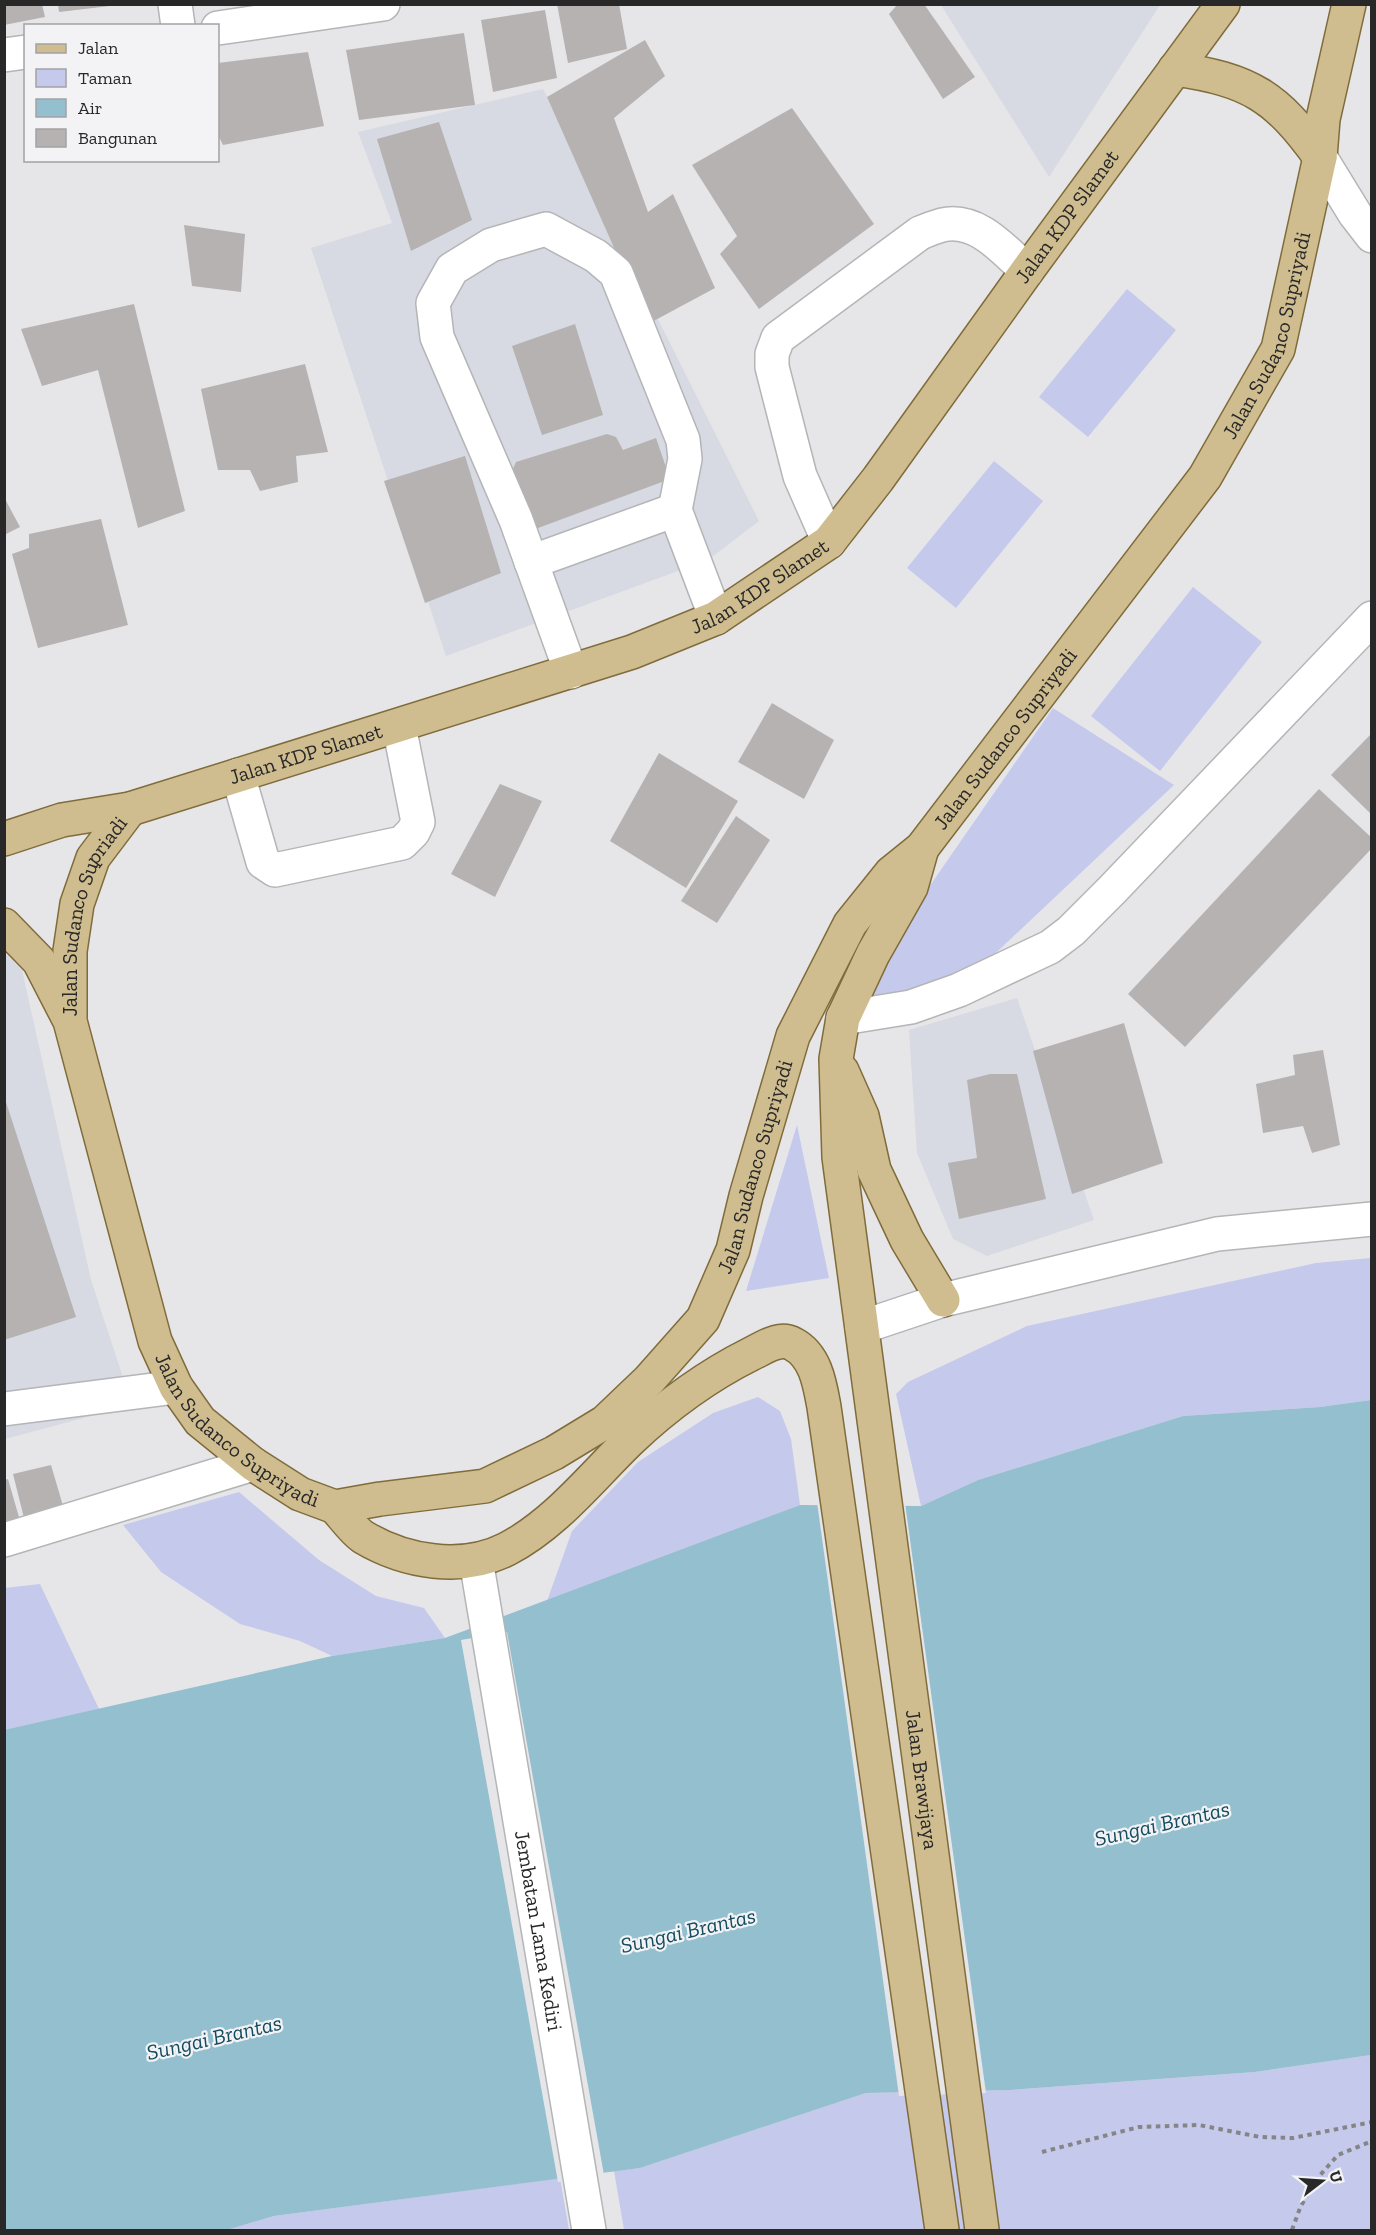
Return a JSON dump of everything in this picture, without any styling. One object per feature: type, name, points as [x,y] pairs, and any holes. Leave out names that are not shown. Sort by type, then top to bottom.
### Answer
[{"type":"main road","name":"Jalan KDP Slamet","points":[[4,839],[62,820],[130,809],[632,652],[716,618],[828,542],[878,479],[1223,4]]},
{"type":"main road","name":"Jalan Sudanco Supriyadi","points":[[70,1020],[155,1341],[176,1387],[200,1421],[253,1464],[300,1494],[335,1508],[399,1496],[485,1486],[554,1453],[605,1422],[704,1319],[733,1250],[746,1196],[793,1036],[850,924],[891,873],[922,848],[1205,477],[1278,349],[1320,157],[1323,119],[1349,4]]},
{"type":"main road","points":[[1175,69],[1205,73],[1248,87],[1275,104],[1299,128],[1320,157]]},
{"type":"main road","name":"Jalan Sudanco Supriadi","points":[[70,1020],[70,951],[77,904],[93,858],[130,809]]},
{"type":"main road","name":"Jalan Brawijaya","points":[[922,848],[911,887],[873,954],[843,1018],[836,1059],[839,1157],[982,2230]]},
{"type":"main road","name":"Jalan Sudanco Supriadi","points":[[4,925],[39,961],[70,1020]]},
{"type":"main road","points":[[836,1059],[862,1116],[874,1170],[907,1240],[943,1300]]},
{"type":"main road","points":[[335,1508],[361,1536],[396,1553],[427,1562],[476,1560],[507,1549],[550,1519],[670,1404],[717,1370],[776,1342],[792,1343],[806,1354],[819,1380],[824,1407],[942,2230]]},
{"type":"street","points":[[174,4],[178,24]]},
{"type":"street","points":[[219,28],[383,4]]},
{"type":"street","points":[[4,55],[24,52]]},
{"type":"street","points":[[1320,157],[1371,237]]},
{"type":"street","points":[[828,542],[800,476],[772,367],[772,354],[778,338],[920,233],[943,225],[966,224],[992,239],[1027,271]]},
{"type":"street","points":[[571,672],[516,520],[437,337],[433,303],[452,269],[491,245],[546,229],[596,256],[616,273],[683,441],[685,459],[675,510],[716,618]]},
{"type":"street","points":[[531,562],[675,510]]},
{"type":"street","points":[[843,1018],[911,1007],[959,990],[1050,947],[1071,931],[1112,890],[1371,618]]},
{"type":"street","points":[[238,775],[263,862],[275,870],[402,843],[413,832],[418,822],[399,726]]},
{"type":"street","points":[[862,1327],[943,1300],[1217,1234],[1371,1219]]},
{"type":"street","points":[[4,1409],[176,1387]]},
{"type":"street","points":[[4,1540],[253,1464]]},
{"type":"street","name":"Jembatan Lama Kediri","points":[[476,1560],[589,2230]]},
{"type":"path","points":[[1042,2152],[1139,2127],[1199,2125],[1260,2138],[1293,2138],[1371,2122]]},
{"type":"path","points":[[1292,2230],[1300,2208],[1314,2182],[1338,2155],[1371,2141]]},
{"type":"shaded area","points":[[941,5],[1160,5],[1049,177]]},
{"type":"shaded area","points":[[543,89],[759,521],[708,560],[446,656],[311,248],[392,223],[358,132]]},
{"type":"shaded area","points":[[4,952],[22,970],[91,1280],[132,1405],[5,1439]]},
{"type":"shaded area","points":[[1017,998],[1094,1220],[987,1256],[953,1239],[917,1153],[909,1030]]},
{"type":"green space","points":[[1127,289],[1176,330],[1088,437],[1039,397]]},
{"type":"green space","points":[[994,461],[1043,501],[956,608],[907,568]]},
{"type":"green space","points":[[1193,587],[1262,642],[1160,771],[1091,716]]},
{"type":"green space","points":[[1053,708],[1174,785],[965,982],[870,1001],[877,962]]},
{"type":"green space","points":[[797,1125],[829,1278],[746,1291]]},
{"type":"green space","points":[[1371,1258],[1371,1400],[1320,1407],[1183,1416],[978,1480],[921,1506],[896,1394],[908,1382],[1027,1326],[1316,1263]]},
{"type":"green space","points":[[758,1397],[780,1411],[791,1439],[800,1505],[546,1604],[572,1531],[638,1462],[713,1413]]},
{"type":"green space","points":[[239,1492],[319,1560],[376,1596],[424,1608],[445,1638],[332,1656],[300,1641],[240,1624],[161,1572],[123,1525]]},
{"type":"green space","points":[[40,1584],[99,1709],[5,1730],[4,1588]]},
{"type":"green space","points":[[1371,2055],[1371,2230],[624,2230],[614,2171],[640,2168],[866,2093],[1010,2090],[1255,2072]]},
{"type":"green space","points":[[560,2178],[569,2230],[227,2230],[274,2216]]},
{"type":"water","name":"Sungai Brantas","points":[[1371,1400],[1371,2055],[1255,2072],[1010,2090],[866,2093],[640,2168],[274,2216],[227,2230],[5,2230],[4,1730],[332,1656],[445,1638],[800,1505],[921,1506],[978,1480],[1183,1416],[1320,1407]]},
{"type":"pier","points":[[817,1502],[905,1503],[986,2093],[899,2096]]},
{"type":"pier","points":[[507,1632],[604,2175],[558,2182],[461,1640]]},
{"type":"building","points":[[4,4],[42,4],[45,17],[4,25]]},
{"type":"building","points":[[58,4],[109,4],[110,6],[59,12]]},
{"type":"building","points":[[557,4],[619,4],[627,49],[568,63]]},
{"type":"building","points":[[898,4],[924,4],[975,77],[943,99],[889,14]]},
{"type":"building","points":[[545,10],[557,78],[493,92],[481,20]]},
{"type":"building","points":[[464,33],[475,105],[359,120],[346,50]]},
{"type":"building","points":[[645,40],[665,76],[614,118],[648,212],[673,194],[715,288],[648,324],[547,97]]},
{"type":"building","points":[[308,52],[324,126],[223,145],[219,137],[219,63]]},
{"type":"building","points":[[792,108],[874,224],[759,309],[720,254],[737,236],[692,165]]},
{"type":"building","points":[[439,122],[472,220],[411,251],[377,139]]},
{"type":"building","points":[[184,225],[245,234],[241,292],[192,286]]},
{"type":"building","points":[[134,304],[185,511],[138,528],[98,370],[42,386],[21,329]]},
{"type":"building","points":[[575,324],[603,415],[542,435],[512,346]]},
{"type":"building","points":[[305,364],[328,452],[296,456],[298,482],[260,491],[250,470],[218,470],[201,389]]},
{"type":"building","points":[[607,434],[616,437],[623,450],[656,438],[670,479],[530,531],[508,480],[516,462]]},
{"type":"building","points":[[465,456],[501,573],[425,603],[384,481]]},
{"type":"building","points":[[4,497],[20,527],[4,535]]},
{"type":"building","points":[[101,519],[128,625],[38,648],[12,554],[29,548],[29,534]]},
{"type":"building","points":[[772,703],[834,740],[804,799],[738,762]]},
{"type":"building","points":[[1372,733],[1372,815],[1331,775]]},
{"type":"building","points":[[659,753],[738,801],[686,888],[610,841]]},
{"type":"building","points":[[500,784],[542,801],[495,897],[451,874]]},
{"type":"building","points":[[1319,789],[1372,838],[1372,848],[1185,1047],[1128,994]]},
{"type":"building","points":[[736,816],[770,840],[717,923],[681,901]]},
{"type":"building","points":[[1124,1023],[1163,1163],[1072,1194],[1033,1051]]},
{"type":"building","points":[[1323,1050],[1340,1145],[1312,1153],[1303,1126],[1263,1133],[1256,1084],[1295,1075],[1293,1055]]},
{"type":"building","points":[[990,1074],[1017,1074],[1046,1199],[959,1219],[948,1163],[977,1158],[967,1080]]},
{"type":"building","points":[[4,1096],[76,1317],[4,1340]]},
{"type":"building","points":[[51,1465],[66,1516],[26,1526],[13,1474]]},
{"type":"building","points":[[8,1479],[23,1531],[4,1535],[4,1480]]}]
